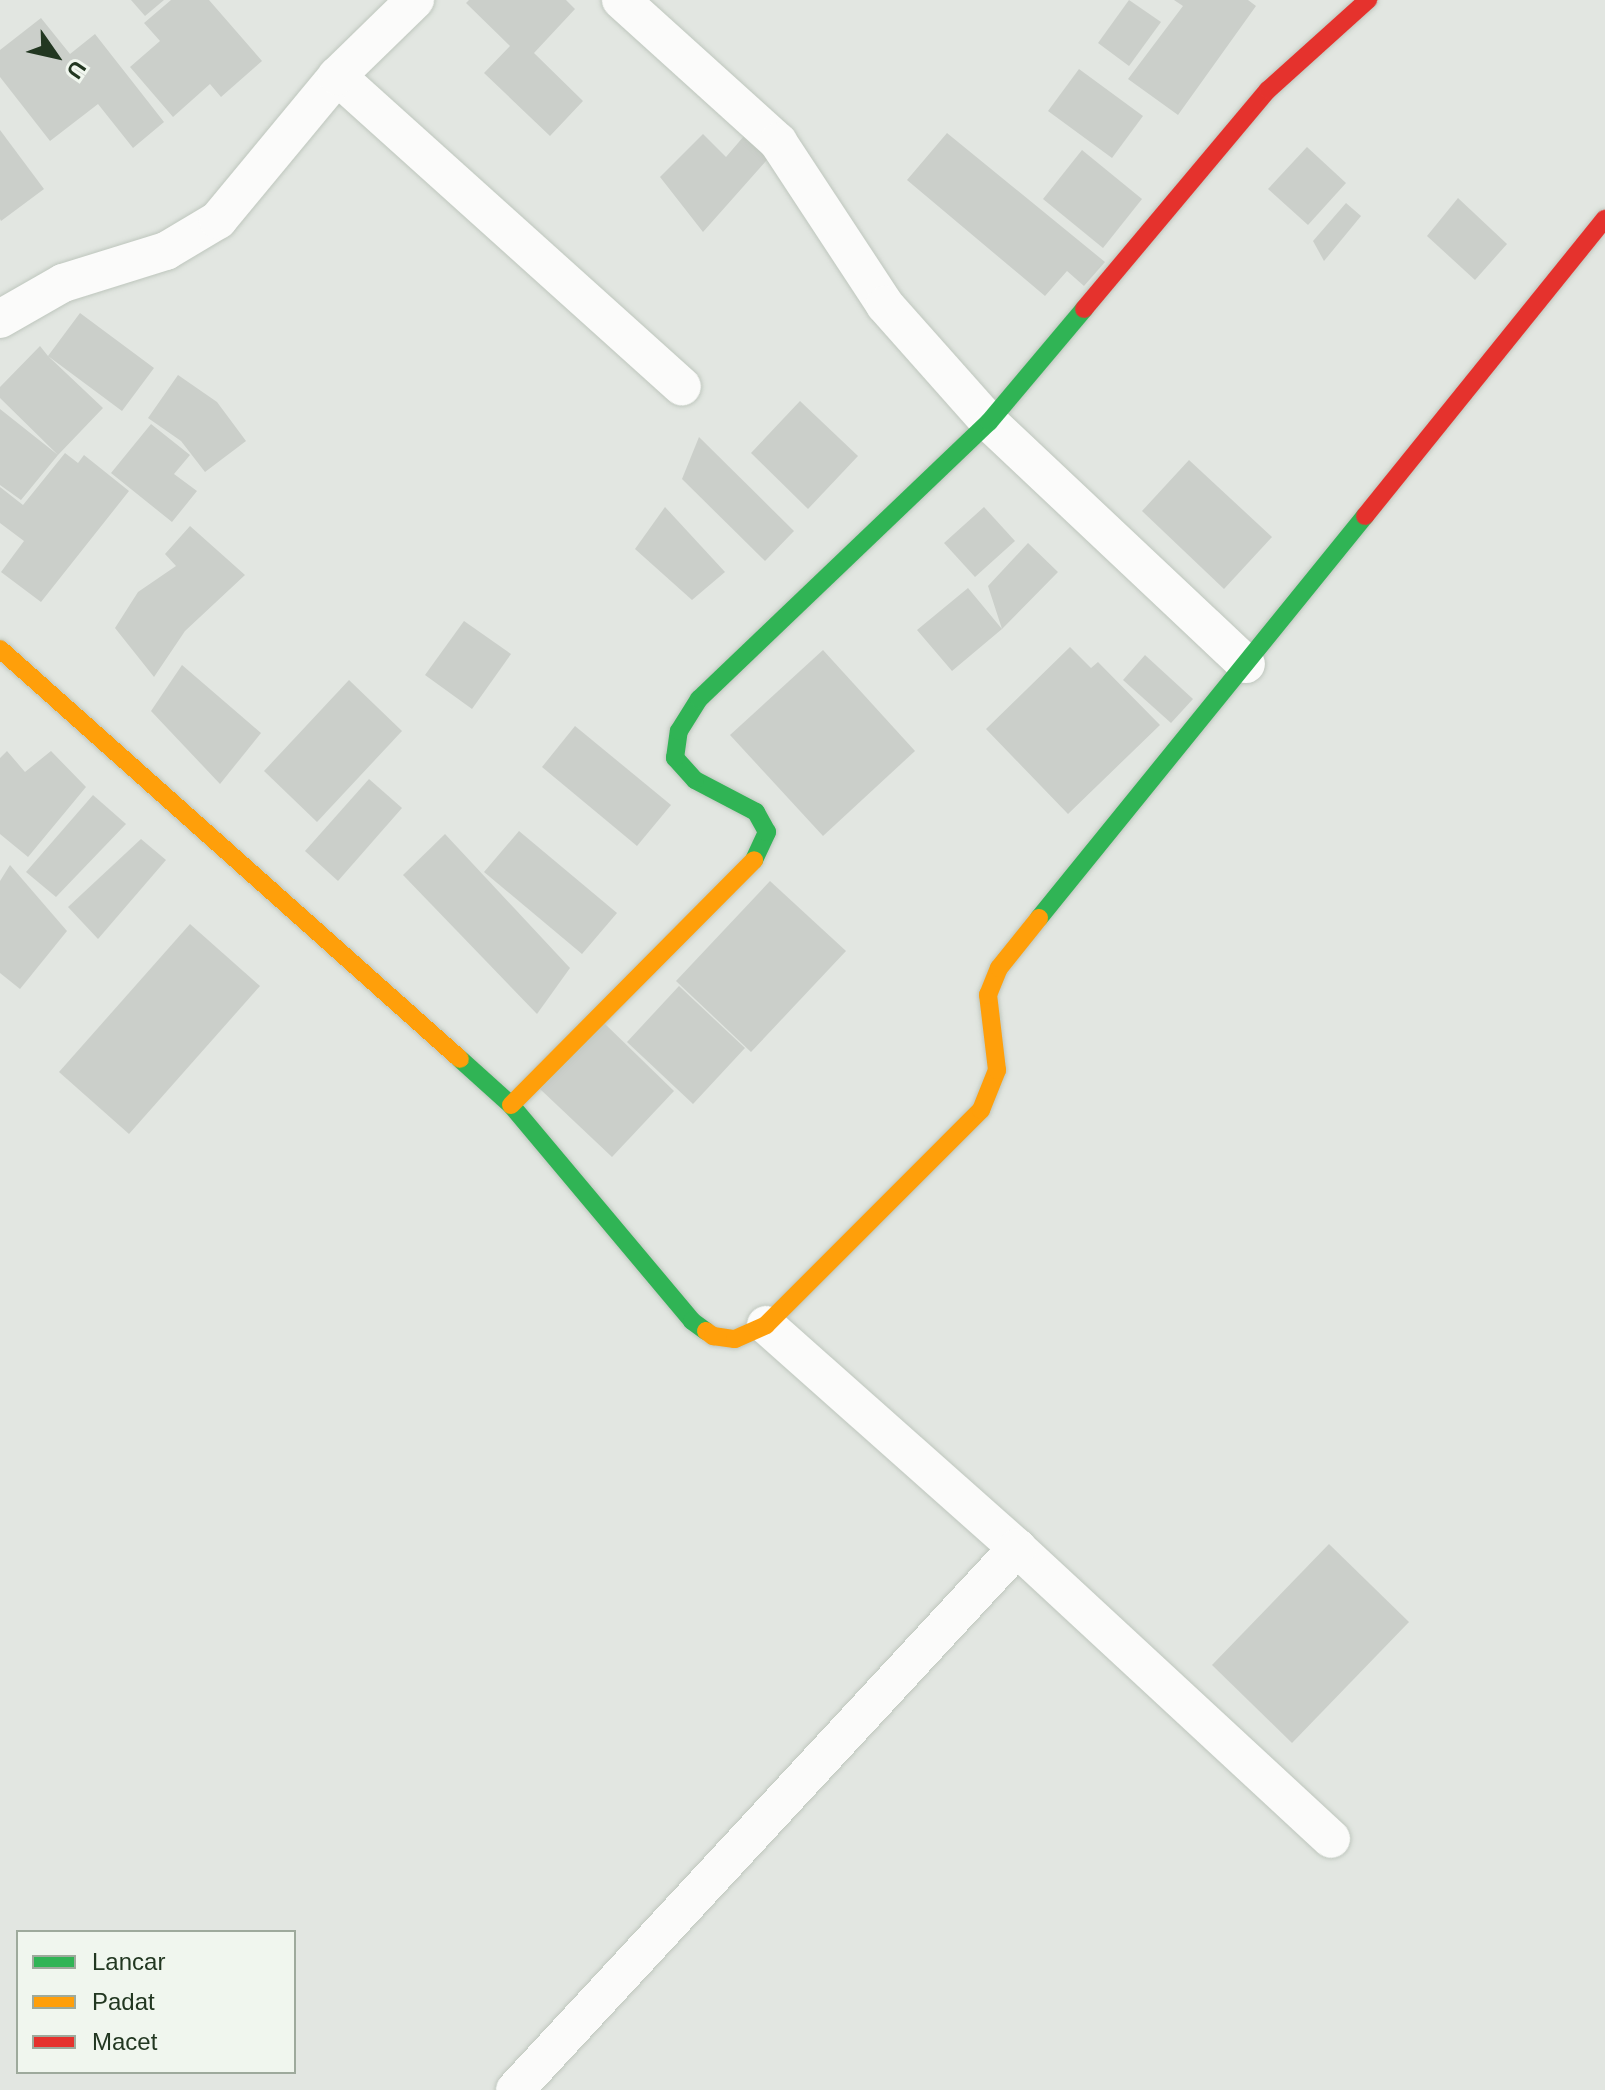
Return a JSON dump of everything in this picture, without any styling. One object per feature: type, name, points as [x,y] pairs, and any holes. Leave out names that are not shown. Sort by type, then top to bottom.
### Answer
[{"type":"street","points":[[0,319],[63,283],[166,251],[218,220],[337,76],[415,0]]},
{"type":"street","points":[[621,0],[778,142],[885,305],[989,422],[1246,664]]},
{"type":"street","points":[[511,1105],[757,857],[767,832],[756,812],[695,780],[675,758],[679,731],[699,699],[989,422],[1268,90],[1368,0]]},
{"type":"street","points":[[337,76],[682,387]]},
{"type":"street","points":[[5,663],[511,1105],[692,1321],[713,1336],[723,1340],[735,1339],[766,1325],[981,1110],[993,1087],[997,1070],[988,995],[999,968],[1605,219]]},
{"type":"street","points":[[766,1325],[1017,1548],[1331,1839]]},
{"type":"street","points":[[515,2090],[1017,1548]]},
{"type":"building","points":[[131,0],[164,0],[145,16]]},
{"type":"building","points":[[171,0],[209,0],[262,61],[221,97],[210,84],[173,117],[130,67],[160,41],[144,23]]},
{"type":"building","points":[[469,0],[566,0],[575,9],[534,53],[583,101],[550,136],[484,73],[510,46],[466,3]]},
{"type":"building","points":[[1129,0],[1161,22],[1129,66],[1098,43]]},
{"type":"building","points":[[1174,0],[1248,0],[1256,6],[1178,115],[1128,79],[1183,6]]},
{"type":"building","points":[[41,18],[70,54],[95,34],[164,122],[133,148],[98,104],[50,141],[0,77],[0,50]]},
{"type":"building","points":[[1079,69],[1143,116],[1112,158],[1048,111]]},
{"type":"building","points":[[750,129],[773,153],[703,232],[660,177],[703,134],[726,157]]},
{"type":"building","points":[[0,130],[44,189],[1,221],[0,219]]},
{"type":"building","points":[[947,133],[1105,262],[1084,286],[1067,271],[1045,296],[907,180]]},
{"type":"building","points":[[1307,147],[1346,183],[1308,225],[1268,189]]},
{"type":"building","points":[[1082,150],[1142,199],[1103,248],[1043,199]]},
{"type":"building","points":[[1458,198],[1507,244],[1475,280],[1427,236]]},
{"type":"building","points":[[1346,203],[1361,216],[1324,261],[1313,241]]},
{"type":"building","points":[[80,313],[154,368],[122,411],[48,356]]},
{"type":"building","points":[[40,346],[103,408],[58,455],[0,398],[0,387]]},
{"type":"building","points":[[178,375],[217,402],[246,441],[205,472],[181,441],[148,418]]},
{"type":"building","points":[[800,401],[858,456],[808,509],[751,453]]},
{"type":"building","points":[[0,409],[58,455],[21,500],[0,485]]},
{"type":"building","points":[[151,424],[190,455],[174,474],[197,491],[172,522],[111,473]]},
{"type":"building","points":[[699,437],[794,531],[765,561],[682,479]]},
{"type":"building","points":[[65,453],[78,463],[84,455],[129,491],[41,602],[1,572],[24,541],[0,523],[0,487],[23,505]]},
{"type":"building","points":[[1189,460],[1272,537],[1224,589],[1142,511]]},
{"type":"building","points":[[665,507],[725,572],[692,600],[635,549]]},
{"type":"building","points":[[984,507],[1015,541],[975,577],[944,543]]},
{"type":"building","points":[[190,526],[245,575],[185,631],[154,677],[115,628],[138,592],[176,566],[165,554]]},
{"type":"building","points":[[1028,543],[1058,572],[1002,629],[988,586]]},
{"type":"building","points":[[968,588],[1002,629],[952,671],[917,630]]},
{"type":"building","points":[[464,621],[511,654],[472,709],[425,675]]},
{"type":"building","points":[[1070,647],[1091,668],[1098,662],[1160,725],[1068,814],[986,729]]},
{"type":"building","points":[[823,650],[915,751],[823,836],[730,735]]},
{"type":"building","points":[[1145,655],[1193,699],[1171,723],[1123,680]]},
{"type":"building","points":[[182,665],[261,733],[220,784],[151,711]]},
{"type":"building","points":[[349,680],[402,731],[317,822],[264,771]]},
{"type":"building","points":[[575,726],[671,805],[637,846],[542,767]]},
{"type":"building","points":[[7,751],[25,772],[51,751],[86,787],[28,857],[0,834],[0,758]]},
{"type":"building","points":[[369,779],[402,808],[338,881],[305,851]]},
{"type":"building","points":[[93,795],[126,824],[56,897],[26,872]]},
{"type":"building","points":[[519,831],[617,913],[582,954],[484,872]]},
{"type":"building","points":[[445,834],[570,968],[537,1014],[403,875]]},
{"type":"building","points":[[141,839],[166,860],[98,939],[68,907]]},
{"type":"building","points":[[10,865],[67,931],[20,989],[0,973],[0,881]]},
{"type":"building","points":[[770,881],[846,951],[751,1052],[676,981]]},
{"type":"building","points":[[190,924],[260,986],[129,1134],[59,1072]]},
{"type":"building","points":[[679,986],[745,1048],[693,1104],[627,1042]]},
{"type":"building","points":[[603,1022],[674,1091],[612,1157],[540,1089]]},
{"type":"building","points":[[1329,1544],[1409,1622],[1292,1743],[1212,1665]]},
{"type":"traffic: fast","points":[[754,860],[767,832],[756,812],[695,780],[675,758],[679,731],[699,699],[989,422],[1084,309]]},
{"type":"traffic: fast","points":[[1039,918],[1365,516]]},
{"type":"traffic: fast","points":[[460,1059],[511,1105],[692,1321],[706,1331]]},
{"type":"traffic: slow","points":[[0,649],[460,1059]]},
{"type":"traffic: slow","points":[[511,1105],[754,860]]},
{"type":"traffic: slow","points":[[706,1331],[713,1336],[735,1339],[766,1325],[981,1110],[997,1070],[988,995],[999,968],[1039,918]]},
{"type":"traffic: jam","points":[[1084,309],[1268,90],[1368,0]]},
{"type":"traffic: jam","points":[[1365,516],[1605,219]]}]
